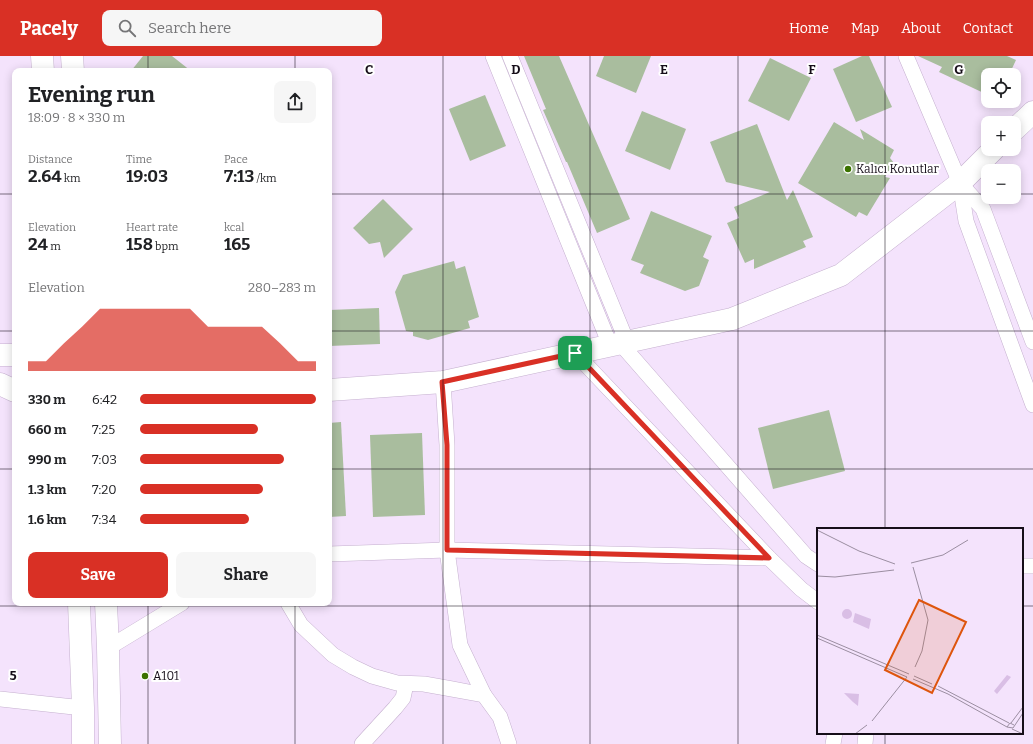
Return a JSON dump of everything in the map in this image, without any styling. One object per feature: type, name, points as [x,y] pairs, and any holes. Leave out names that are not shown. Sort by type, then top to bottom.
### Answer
[{"type":"main road","points":[[42,56],[43,68]]},
{"type":"main road","points":[[72,56],[74,68]]},
{"type":"main road","points":[[1021,123],[1033,112]]},
{"type":"main road","points":[[332,390],[442,382],[732,319],[841,275],[960,182],[987,156]]},
{"type":"main road","points":[[0,355],[12,355]]},
{"type":"main road","points":[[0,384],[12,390]]},
{"type":"main road","points":[[79,606],[83,744]]},
{"type":"main road","points":[[106,606],[110,744]]},
{"type":"street","points":[[493,56],[619,344],[806,556],[817,563]]},
{"type":"street","points":[[510,56],[619,344]]},
{"type":"street","points":[[906,56],[960,182],[966,221],[1033,405]]},
{"type":"street","points":[[960,182],[983,209],[1033,342]]},
{"type":"street","points":[[575,353],[769,558],[817,601]]},
{"type":"street","points":[[442,382],[447,445],[447,550],[460,645],[484,695],[500,717],[509,744]]},
{"type":"street","points":[[332,554],[447,550],[769,558]]},
{"type":"street","points":[[108,648],[177,606]]},
{"type":"street","points":[[290,606],[301,625],[333,655],[372,676],[397,683],[424,684],[484,695]]},
{"type":"street","points":[[362,744],[403,698],[406,684]]},
{"type":"street","points":[[0,699],[83,708]]},
{"type":"street","points":[[833,744],[835,734]]},
{"type":"street","points":[[864,744],[866,734]]},
{"type":"building","points":[[143,56],[172,56],[187,68],[133,68]]},
{"type":"building","points":[[524,56],[559,56],[630,219],[597,233],[543,110],[546,109]]},
{"type":"building","points":[[604,56],[651,56],[636,93],[596,76]]},
{"type":"building","points":[[862,56],[869,56],[892,107],[856,122],[833,69]]},
{"type":"building","points":[[918,56],[1007,56],[1016,60],[1012,68],[981,68],[981,92],[939,72],[942,67]]},
{"type":"building","points":[[770,58],[811,78],[789,121],[748,101]]},
{"type":"building","points":[[485,95],[506,146],[470,161],[449,109]]},
{"type":"building","points":[[642,111],[686,129],[670,170],[625,151]]},
{"type":"building","name":"Kalıcı Konutlar","points":[[834,122],[864,140],[860,129],[894,150],[890,158],[894,163],[885,177],[890,178],[867,216],[859,212],[856,217],[798,183]]},
{"type":"building","points":[[757,124],[787,200],[793,190],[813,237],[803,241],[806,247],[754,269],[754,259],[745,263],[727,223],[739,218],[734,207],[770,192],[726,182],[710,142]]},
{"type":"building","points":[[383,199],[413,229],[384,258],[380,242],[369,244],[353,228]]},
{"type":"building","points":[[651,211],[712,236],[703,257],[709,260],[699,286],[685,291],[640,273],[644,265],[631,260]]},
{"type":"building","points":[[454,261],[456,269],[465,266],[479,317],[468,321],[470,328],[428,340],[413,336],[413,332],[406,331],[395,292],[403,275]]},
{"type":"building","points":[[379,308],[380,344],[332,346],[332,310]]},
{"type":"building","points":[[829,410],[845,471],[773,489],[758,428]]},
{"type":"building","points":[[341,422],[346,516],[332,517],[332,423]]},
{"type":"building","points":[[422,433],[425,515],[373,517],[370,435]]},
{"type":"place","name":"Kalıcı Konutlar","points":[[848,169]]},
{"type":"place","name":"A101","points":[[145,676]]},
{"type":"route","points":[[575,353],[769,558],[447,550],[447,445],[442,382],[575,353]]}]
